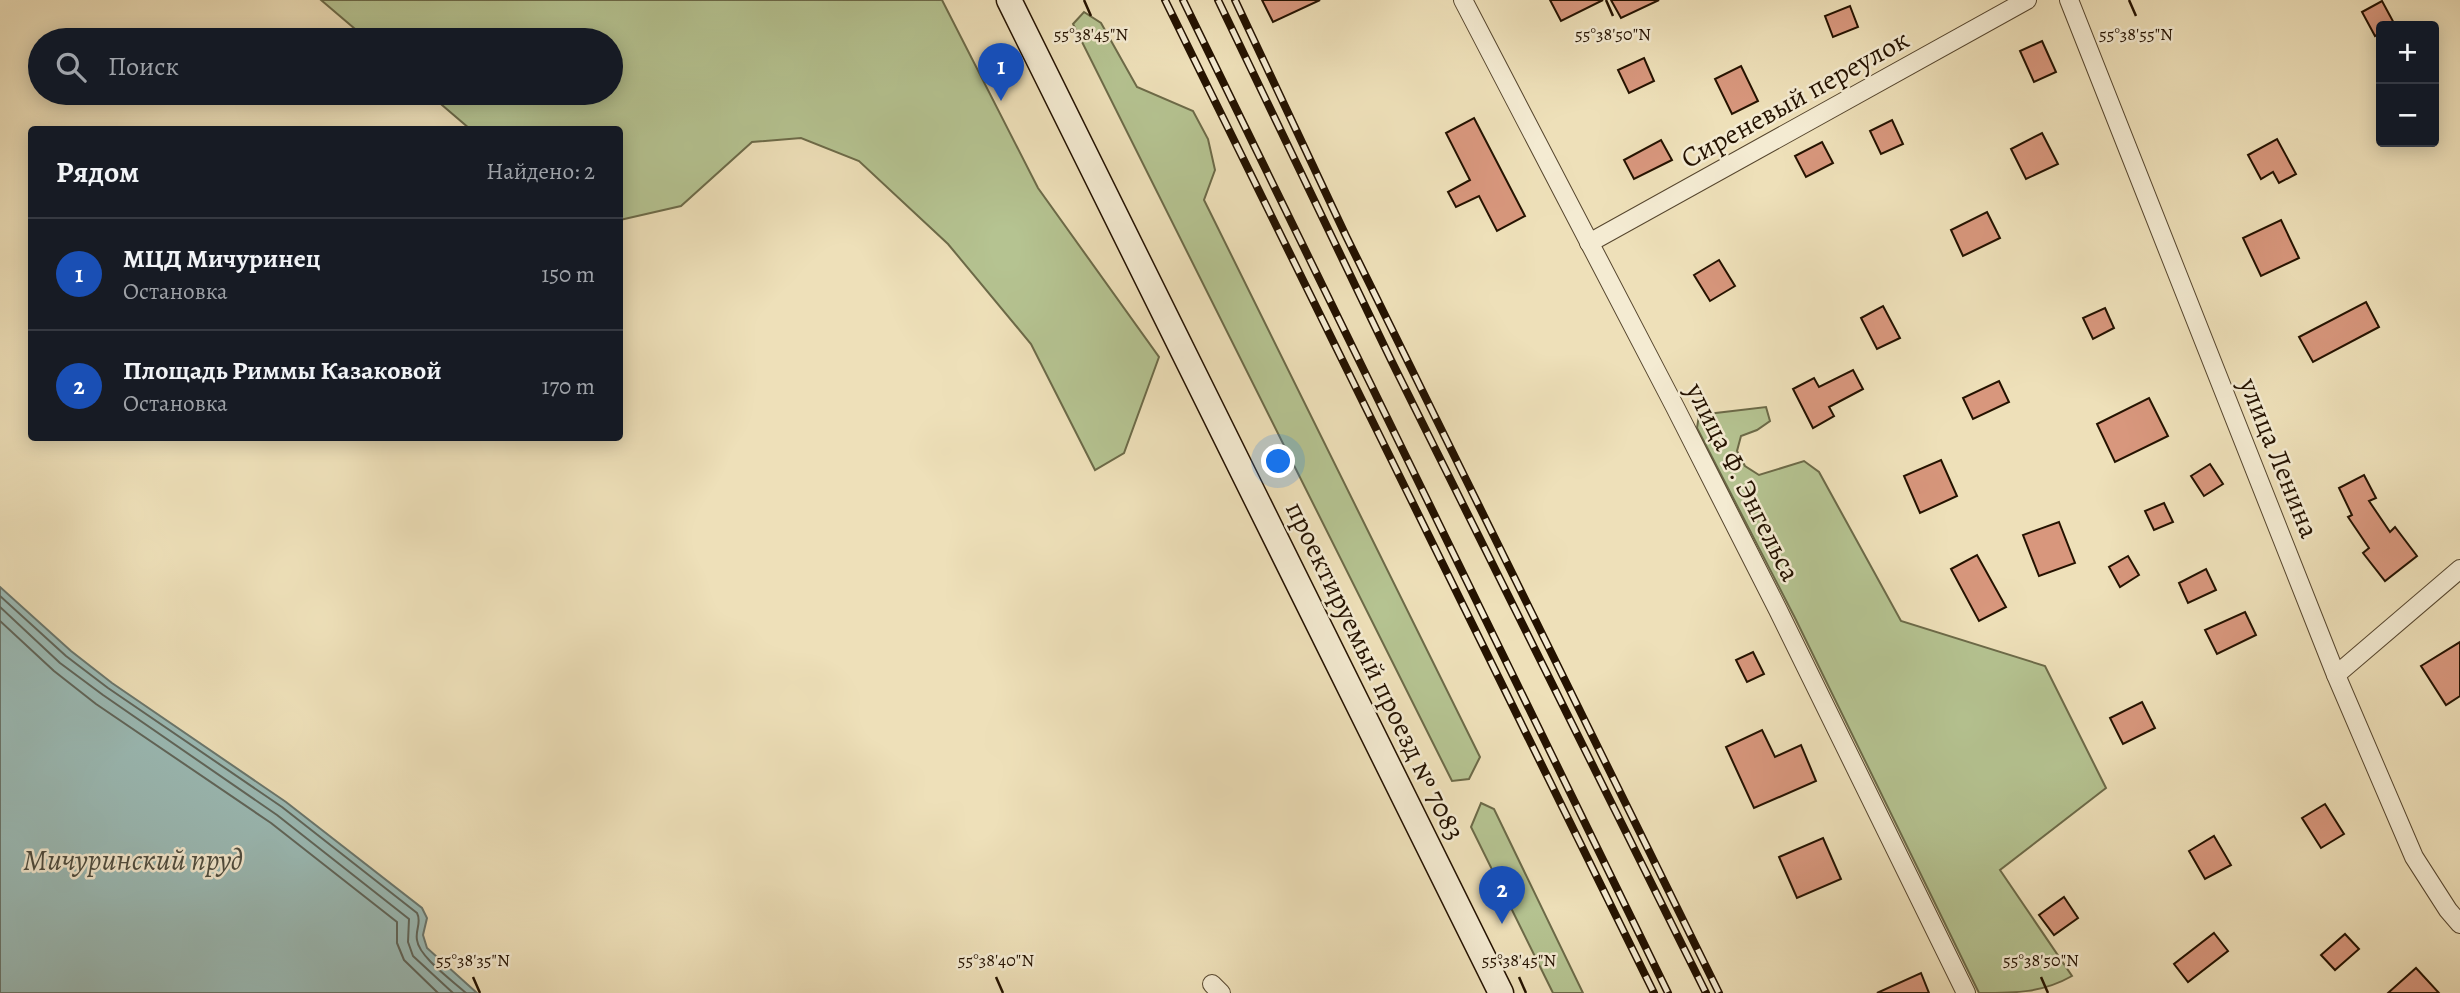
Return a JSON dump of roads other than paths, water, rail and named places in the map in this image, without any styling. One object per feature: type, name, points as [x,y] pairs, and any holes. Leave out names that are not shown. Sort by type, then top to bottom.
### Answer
[{"type":"main road","name":"проектируемый проезд № 7083","points":[[1009,0],[1501,993]]},
{"type":"street","name":"улица Ф. Энгельса","points":[[1463,0],[1778,610],[1966,993]]},
{"type":"street","name":"Сиреневый переулок","points":[[1588,243],[2027,0]]},
{"type":"street","name":"улица Ленина","points":[[2069,0],[2336,675],[2414,857],[2460,924]]},
{"type":"street","points":[[2336,675],[2460,569]]},
{"type":"water","name":"Мичуринский пруд","points":[[0,587],[71,651],[112,683],[286,802],[422,908],[427,918],[423,935],[427,948],[477,993],[0,993]]},
{"type":"railway","points":[[1165,0],[1654,993]]},
{"type":"railway","points":[[1183,0],[1668,993]]},
{"type":"railway","points":[[1218,0],[1391,360],[1706,993]]},
{"type":"railway","points":[[1235,0],[1346,236],[1719,993]]},
{"type":"place","name":"МЦД Мичуринец","points":[[1001,101]]},
{"type":"place","name":"Площадь Риммы Казаковой","points":[[1502,924]]}]
